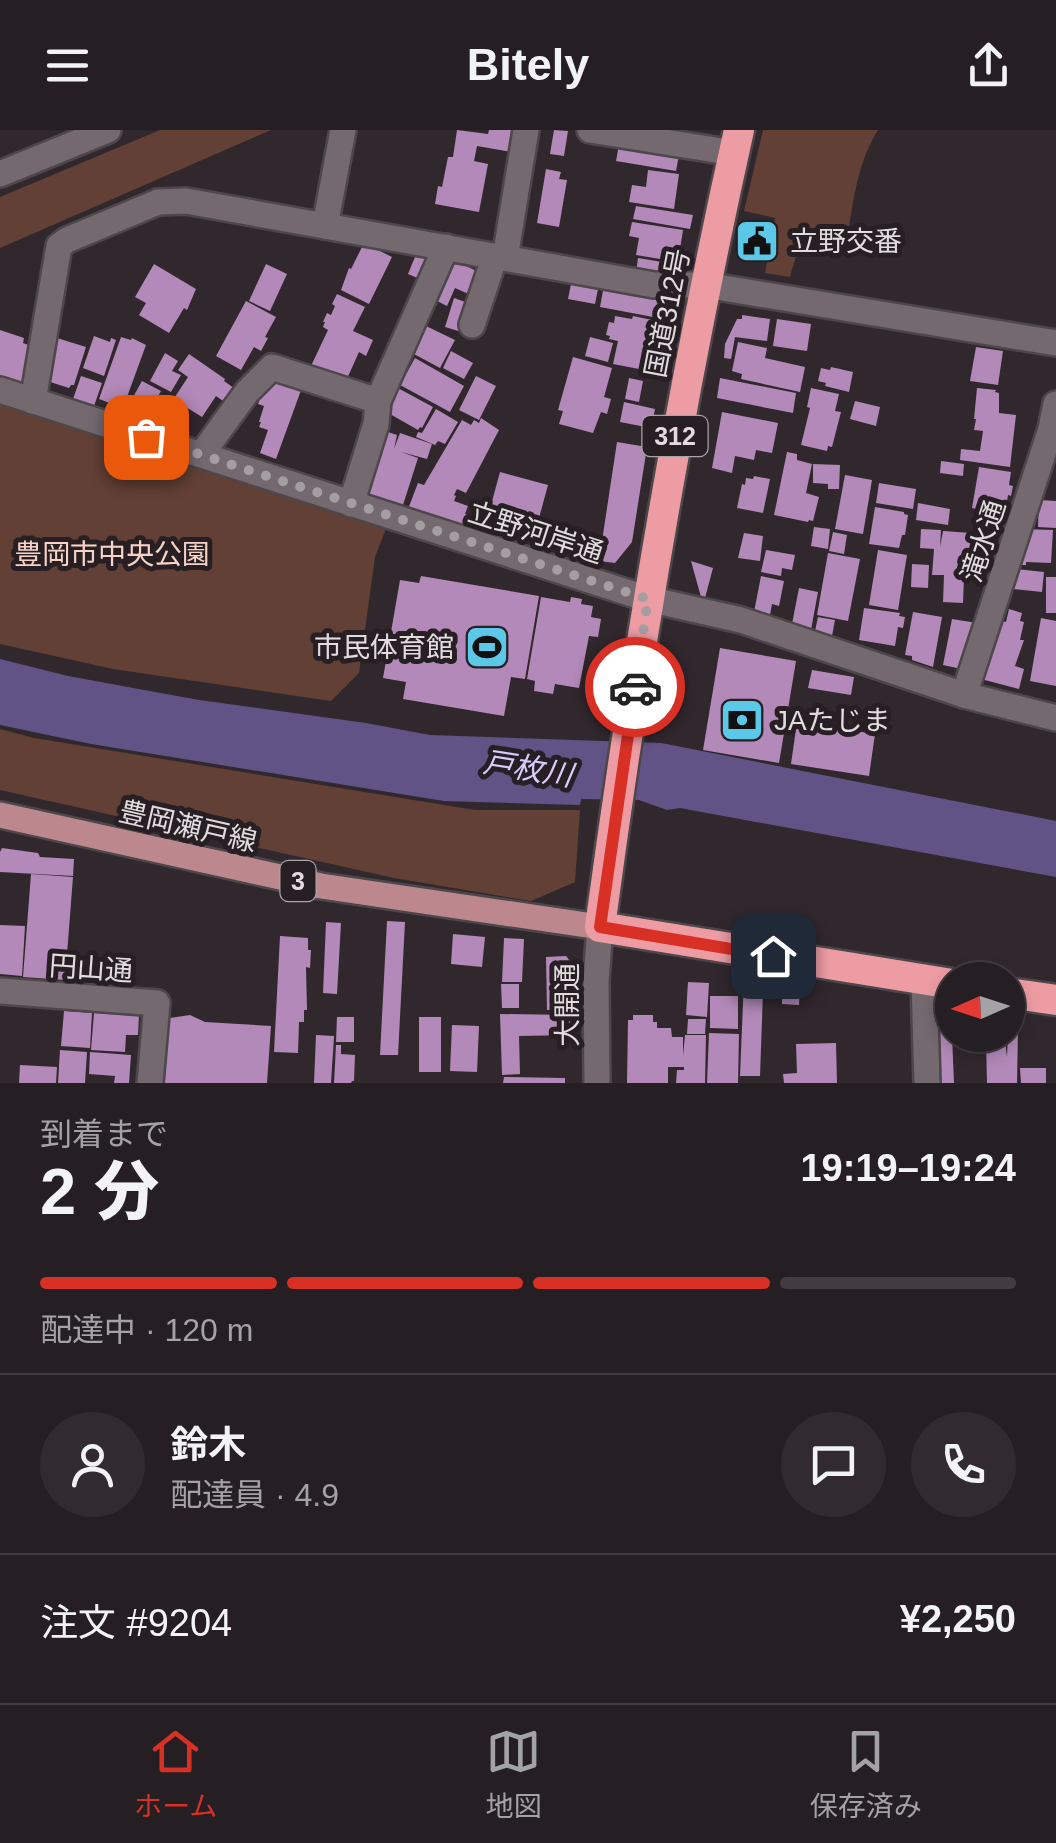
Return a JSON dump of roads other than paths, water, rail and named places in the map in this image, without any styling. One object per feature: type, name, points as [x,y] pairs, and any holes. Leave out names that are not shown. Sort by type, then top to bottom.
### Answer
[{"type":"highway","name":"国道312号","points":[[600,927],[675,438],[736,142]]},
{"type":"highway","points":[[600,927],[935,982]]},
{"type":"highway","points":[[1025,995],[1056,1000]]},
{"type":"main road","name":"豊岡瀬戸線","points":[[0,815],[321,886],[600,927]]},
{"type":"street","points":[[0,174],[108,130]]},
{"type":"street","points":[[326,226],[343,130]]},
{"type":"street","points":[[472,325],[500,257],[526,130]]},
{"type":"street","points":[[604,131],[736,142]]},
{"type":"street","points":[[33,401],[57,250],[64,242],[158,202],[172,200],[654,285],[705,285],[1056,343]]},
{"type":"street","points":[[351,504],[376,424],[378,401],[446,248]]},
{"type":"street","points":[[200,454],[247,392],[272,367],[378,401]]},
{"type":"street","name":"立野河岸通","points":[[0,390],[648,599],[741,620],[964,695],[1056,718]]},
{"type":"street","name":"滝水通","points":[[964,695],[1056,404]]},
{"type":"street","name":"大開通","points":[[598,1083],[596,982],[600,927]]},
{"type":"street","name":"円山通","points":[[0,991],[157,1003],[150,1083]]},
{"type":"street","points":[[927,1083],[935,1010]]},
{"type":"water","name":"戸枚川","points":[[0,659],[199,700],[430,735],[661,743],[1056,821],[1056,877],[680,808],[667,810],[639,800],[581,799],[580,805],[444,801],[91,744],[0,725]]},
{"type":"place","name":"立野交番","points":[[757,241]]},
{"type":"place","name":"市民体育館","points":[[487,647]]},
{"type":"place","name":"JAたじま","points":[[742,720]]},
{"type":"park label","name":"豊岡市中央公園","points":[[112,554]]}]
